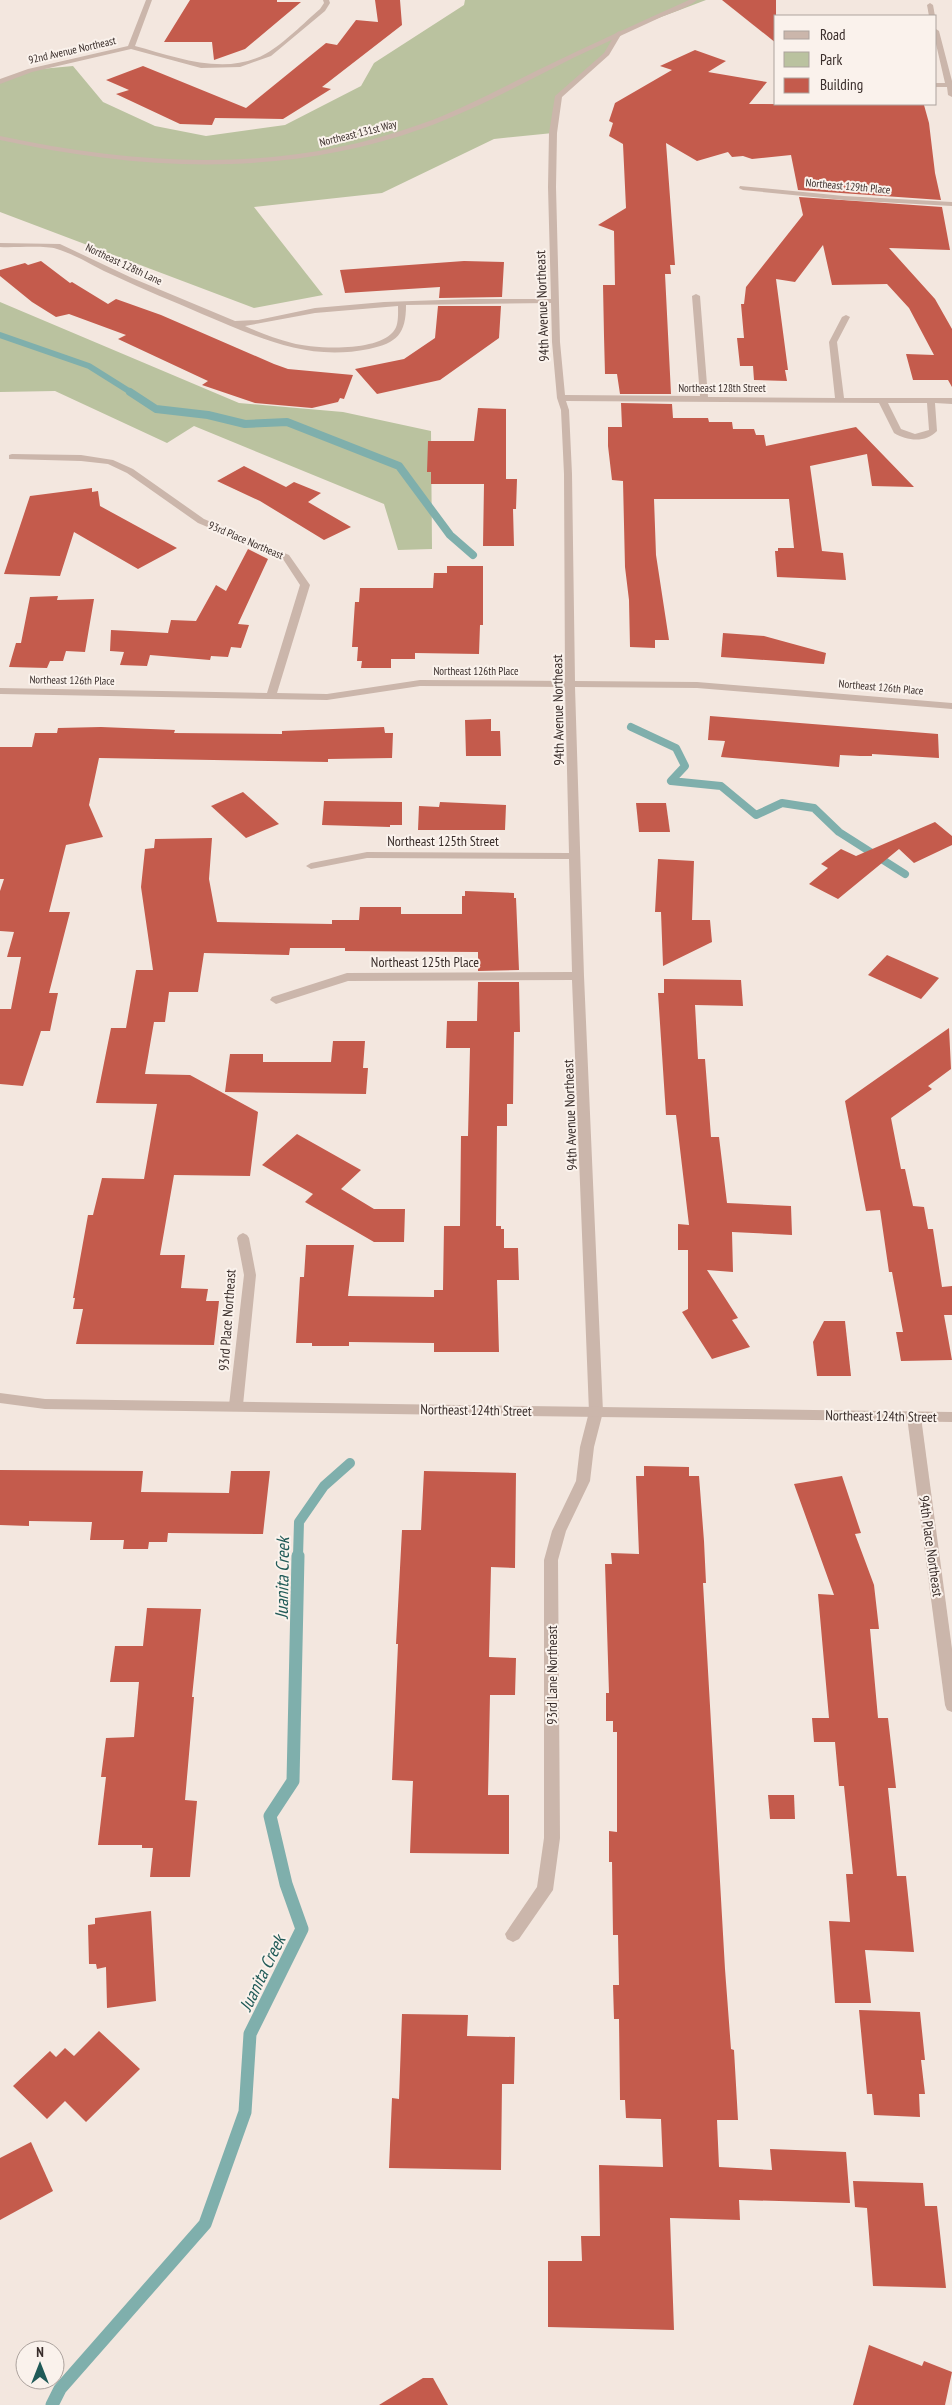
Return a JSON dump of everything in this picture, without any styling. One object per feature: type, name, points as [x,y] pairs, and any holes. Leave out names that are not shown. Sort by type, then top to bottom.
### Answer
[{"type":"street","name":"92nd Avenue Northeast","points":[[0,82],[8,77],[30,70],[131,47],[149,0]]},
{"type":"street","points":[[131,47],[201,66],[240,65],[269,55],[323,10],[327,4],[326,0]]},
{"type":"street","name":"Northeast 131st Way","points":[[0,138],[86,156],[128,161],[202,164],[294,158],[344,149],[406,132],[470,107],[619,33],[694,0]]},
{"type":"street","points":[[930,5],[932,15]]},
{"type":"street","name":"94th Avenue Northeast","points":[[596,1412],[578,976],[570,684],[566,410],[562,398],[555,301],[552,187],[553,133],[559,96],[607,54],[619,33]]},
{"type":"street","points":[[937,35],[952,95]]},
{"type":"street","points":[[937,84],[949,84]]},
{"type":"street","name":"Northeast 129th Place","points":[[743,188],[844,198],[952,204]]},
{"type":"street","name":"Northeast 128th Lane","points":[[0,245],[57,246],[130,280],[234,324],[294,346],[347,349],[379,344],[396,334],[402,320],[402,305]]},
{"type":"street","points":[[696,296],[704,399]]},
{"type":"street","name":"Northeast 128th Lane","points":[[234,324],[251,324],[297,312],[327,309],[471,299],[555,301]]},
{"type":"street","points":[[840,400],[833,342],[846,317]]},
{"type":"street","name":"Northeast 128th Street","points":[[562,398],[952,401]]},
{"type":"street","points":[[882,400],[897,431],[912,437],[925,436],[933,431],[931,401]]},
{"type":"street","name":"93rd Place Northeast","points":[[12,457],[81,458],[110,462],[130,471],[201,521],[286,557],[305,585],[271,697]]},
{"type":"street","name":"Northeast 126th Place","points":[[0,691],[327,697],[420,684],[697,685],[952,706]]},
{"type":"street","name":"Northeast 125th Street","points":[[311,866],[367,856],[575,856]]},
{"type":"street","name":"Northeast 125th Place","points":[[276,1000],[347,977],[578,976]]},
{"type":"street","name":"93rd Place Northeast","points":[[236,1405],[250,1275],[243,1238]]},
{"type":"street","name":"Northeast 124th Street","points":[[0,1398],[45,1404],[236,1405],[952,1417]]},
{"type":"street","name":"93rd Lane Northeast","points":[[513,1934],[545,1890],[552,1838],[552,1560],[559,1531],[583,1481],[587,1447],[596,1412]]},
{"type":"street","name":"94th Place Northeast","points":[[914,1417],[952,1705]]},
{"type":"green space","points":[[465,0],[706,0],[619,33],[607,54],[559,96],[553,133],[494,139],[382,193],[254,207],[323,295],[254,308],[0,212],[0,82],[30,70],[73,66],[103,102],[155,126],[206,136],[285,125],[361,86],[374,63],[464,5]]},
{"type":"green space","points":[[0,302],[239,403],[343,412],[431,431],[432,549],[398,550],[384,504],[194,426],[167,443],[55,391],[0,392]]},
{"type":"building","points":[[190,0],[277,0],[277,2],[301,2],[245,49],[214,60],[212,42],[164,42]]},
{"type":"building","points":[[375,0],[400,0],[402,25],[322,87],[331,89],[283,119],[215,118],[212,125],[180,124],[116,94],[129,90],[106,80],[143,66],[246,108],[326,43],[337,45],[356,20],[378,22]]},
{"type":"building","points":[[722,0],[776,0],[774,41]]},
{"type":"building","points":[[695,50],[726,61],[708,72],[767,82],[749,104],[924,105],[929,123],[935,173],[941,200],[798,190],[791,155],[752,159],[743,156],[732,157],[728,152],[697,161],[666,143],[675,265],[670,265],[671,274],[665,274],[671,394],[620,394],[617,374],[605,374],[603,285],[615,285],[614,231],[598,225],[626,208],[623,144],[609,136],[613,123],[609,121],[615,103],[672,70],[660,66]]},
{"type":"building","points":[[799,197],[942,207],[950,250],[889,248],[935,299],[952,329],[952,387],[948,380],[913,380],[906,354],[934,355],[909,308],[887,284],[832,285],[823,245],[795,282],[776,279],[788,370],[785,370],[787,381],[754,380],[753,366],[740,366],[737,338],[744,338],[741,304],[744,304],[746,287],[803,215]]},
{"type":"building","points":[[41,261],[70,283],[72,282],[108,304],[116,299],[161,315],[288,369],[353,375],[344,399],[340,398],[338,402],[312,408],[255,403],[202,385],[208,381],[118,339],[126,335],[69,314],[56,317],[32,302],[0,276],[0,270]]},
{"type":"building","points":[[464,261],[504,262],[502,297],[439,298],[440,287],[345,293],[340,270]]},
{"type":"building","points":[[438,306],[501,306],[499,338],[440,380],[377,394],[355,369],[404,359],[435,338]]},
{"type":"building","points":[[621,403],[672,404],[673,418],[708,418],[709,422],[732,422],[733,429],[754,429],[756,435],[764,435],[766,446],[856,427],[914,487],[872,486],[867,454],[810,466],[822,551],[843,553],[846,580],[777,577],[775,551],[778,551],[778,548],[794,548],[789,499],[654,499],[656,555],[669,640],[655,640],[655,648],[630,647],[629,600],[625,567],[623,481],[612,480],[608,446],[608,427],[622,427]]},
{"type":"building","points":[[478,408],[506,409],[506,479],[517,479],[516,509],[513,509],[514,546],[483,546],[484,484],[431,484],[431,472],[427,472],[428,441],[474,441]]},
{"type":"building","points":[[244,466],[286,487],[294,482],[321,493],[308,502],[351,527],[324,540],[260,501],[217,481]]},
{"type":"building","points":[[92,488],[92,492],[98,491],[100,506],[177,548],[138,569],[74,532],[60,576],[4,574],[30,496]]},
{"type":"building","points":[[248,549],[268,559],[238,624],[249,625],[241,648],[231,647],[228,657],[211,656],[210,660],[150,655],[147,666],[120,665],[124,652],[110,651],[111,630],[168,633],[171,620],[196,621],[216,585],[226,591]]},
{"type":"building","points":[[447,566],[483,566],[483,625],[480,625],[479,654],[415,653],[415,659],[391,659],[391,668],[361,668],[362,661],[357,661],[358,647],[352,647],[355,602],[359,602],[360,588],[433,588],[434,573],[447,573]]},
{"type":"building","points":[[58,596],[57,600],[94,599],[85,652],[66,651],[63,661],[50,661],[47,668],[9,667],[16,643],[21,643],[30,597]]},
{"type":"building","points":[[723,633],[764,636],[826,653],[824,664],[721,657]]},
{"type":"building","points":[[710,716],[938,734],[939,758],[872,754],[872,756],[840,755],[839,767],[721,757],[725,741],[708,740]]},
{"type":"building","points":[[491,719],[491,731],[500,731],[501,756],[466,756],[465,720]]},
{"type":"building","points":[[101,727],[175,730],[174,733],[282,734],[282,731],[384,727],[385,733],[393,733],[392,758],[328,759],[328,762],[99,758],[89,805],[103,837],[66,845],[49,912],[70,912],[49,993],[58,993],[50,1031],[41,1031],[23,1086],[0,1084],[0,1009],[11,1009],[21,957],[7,957],[14,932],[0,931],[0,891],[4,879],[0,879],[0,747],[32,747],[35,733],[57,733],[58,728]]},
{"type":"building","points":[[243,792],[279,824],[246,838],[211,806]]},
{"type":"building","points":[[324,801],[402,802],[402,825],[390,825],[390,827],[322,825]]},
{"type":"building","points":[[440,802],[506,805],[505,830],[418,830],[419,806],[439,807]]},
{"type":"building","points":[[636,803],[666,803],[670,832],[639,832]]},
{"type":"building","points":[[935,822],[952,836],[952,845],[914,863],[899,849],[838,899],[809,884],[828,868],[821,864],[841,849],[856,856]]},
{"type":"building","points":[[212,838],[209,879],[217,922],[332,924],[332,920],[359,920],[360,907],[401,907],[401,914],[462,914],[462,896],[465,896],[465,891],[514,893],[514,898],[516,898],[519,970],[478,971],[478,952],[345,951],[345,948],[290,948],[289,955],[204,953],[198,992],[169,992],[165,1022],[154,1022],[145,1074],[190,1075],[258,1112],[250,1176],[174,1175],[160,1255],[185,1255],[181,1288],[208,1289],[206,1301],[219,1301],[214,1345],[76,1344],[83,1309],[73,1309],[75,1298],[73,1298],[88,1215],[93,1215],[102,1178],[144,1179],[157,1104],[96,1103],[111,1028],[126,1028],[136,970],[153,970],[141,887],[145,849],[154,848],[155,839]]},
{"type":"building","points":[[658,859],[694,861],[692,920],[710,920],[712,942],[663,966],[661,912],[655,912]]},
{"type":"building","points":[[887,955],[939,978],[921,999],[868,975]]},
{"type":"building","points":[[664,979],[741,980],[743,1006],[695,1005],[698,1059],[705,1059],[711,1137],[719,1137],[727,1203],[791,1206],[792,1235],[732,1232],[733,1272],[707,1270],[738,1318],[732,1320],[750,1347],[712,1359],[682,1312],[688,1309],[688,1250],[678,1250],[678,1224],[689,1225],[676,1115],[666,1115],[658,993],[664,993]]},
{"type":"building","points":[[478,982],[519,982],[520,1032],[514,1032],[513,1104],[507,1104],[507,1126],[497,1126],[496,1226],[501,1226],[501,1229],[504,1229],[504,1248],[518,1248],[519,1280],[497,1280],[499,1352],[434,1352],[434,1343],[349,1342],[349,1346],[312,1346],[312,1343],[296,1343],[300,1277],[304,1277],[306,1245],[354,1245],[348,1296],[434,1297],[434,1290],[443,1290],[444,1226],[460,1226],[461,1136],[468,1136],[470,1048],[446,1048],[447,1021],[477,1021]]},
{"type":"building","points":[[949,1028],[951,1069],[928,1086],[932,1089],[891,1118],[901,1169],[905,1169],[913,1206],[924,1207],[928,1229],[933,1229],[942,1287],[952,1286],[952,1315],[944,1315],[952,1360],[901,1361],[896,1332],[903,1332],[892,1272],[889,1272],[880,1210],[866,1211],[845,1101]]},
{"type":"building","points":[[333,1041],[365,1041],[363,1068],[368,1068],[366,1094],[225,1092],[230,1054],[263,1054],[263,1062],[331,1062]]},
{"type":"building","points":[[297,1134],[361,1170],[341,1189],[374,1209],[405,1209],[404,1242],[374,1242],[305,1202],[313,1194],[262,1165]]},
{"type":"building","points":[[824,1321],[845,1321],[851,1376],[817,1376],[813,1342]]},
{"type":"building","points":[[644,1466],[689,1467],[689,1476],[699,1476],[706,1583],[703,1583],[725,1969],[731,2049],[734,2050],[738,2120],[717,2120],[719,2167],[772,2170],[770,2149],[846,2152],[850,2203],[739,2200],[740,2220],[670,2218],[674,2330],[548,2327],[548,2261],[582,2261],[581,2236],[600,2236],[599,2165],[663,2167],[661,2119],[626,2118],[625,2100],[620,2100],[619,2019],[614,2019],[613,1985],[619,1985],[618,1935],[613,1935],[612,1862],[609,1862],[609,1831],[617,1832],[617,1732],[613,1732],[613,1721],[606,1721],[606,1693],[609,1693],[605,1564],[612,1564],[611,1553],[639,1554],[636,1476],[644,1476]]},
{"type":"building","points":[[0,1470],[143,1471],[141,1492],[229,1493],[231,1471],[270,1471],[263,1534],[168,1533],[167,1542],[149,1542],[148,1549],[123,1549],[124,1540],[90,1540],[92,1522],[29,1521],[29,1526],[0,1525]]},
{"type":"building","points":[[424,1471],[516,1473],[515,1568],[491,1567],[489,1657],[516,1658],[515,1695],[490,1695],[488,1795],[509,1795],[509,1854],[410,1853],[413,1781],[392,1780],[402,1530],[421,1530]]},
{"type":"building","points":[[842,1476],[861,1533],[855,1534],[874,1585],[879,1629],[870,1629],[878,1718],[888,1718],[896,1788],[888,1788],[897,1876],[906,1876],[914,1952],[865,1950],[871,2003],[835,2003],[829,1921],[850,1922],[846,1874],[853,1874],[844,1786],[839,1786],[835,1742],[814,1742],[812,1718],[829,1718],[818,1594],[834,1595],[794,1484]]},
{"type":"building","points":[[147,1608],[201,1609],[192,1697],[194,1697],[185,1800],[197,1801],[190,1877],[150,1877],[153,1848],[142,1848],[142,1845],[98,1845],[106,1777],[101,1777],[106,1738],[134,1737],[139,1682],[110,1682],[115,1646],[143,1646]]},
{"type":"building","points":[[768,1795],[794,1795],[795,1819],[770,1819]]},
{"type":"building","points":[[151,1911],[156,2001],[107,2008],[106,1967],[97,1969],[96,1964],[89,1964],[88,1925],[95,1924],[95,1918]]},
{"type":"building","points":[[859,2010],[920,2012],[925,2060],[921,2060],[925,2094],[919,2094],[920,2117],[874,2115],[872,2094],[867,2094]]},
{"type":"building","points":[[402,2014],[468,2015],[467,2036],[515,2037],[514,2084],[502,2084],[501,2170],[389,2168],[392,2098],[399,2099]]},
{"type":"building","points":[[99,2031],[140,2069],[86,2122],[65,2101],[47,2119],[13,2086],[50,2051],[56,2057],[65,2048],[74,2056]]},
{"type":"building","points":[[31,2142],[53,2191],[0,2220],[0,2158]]},
{"type":"building","points":[[853,2181],[923,2183],[925,2206],[937,2206],[946,2288],[873,2286],[867,2208],[855,2207]]},
{"type":"building","points":[[869,2345],[922,2366],[924,2361],[952,2372],[945,2405],[853,2405]]},
{"type":"building","points":[[423,2378],[433,2378],[448,2405],[379,2405]]},
{"type":"waterway","points":[[0,335],[89,366],[132,393]]},
{"type":"waterway","points":[[130,392],[156,409],[208,415],[245,424],[287,422],[399,466],[450,535],[473,555]]},
{"type":"waterway","points":[[631,727],[676,748],[685,766],[671,781],[721,786],[756,815],[782,803],[814,808],[839,832],[905,874]]},
{"type":"waterway","name":"Juanita Creek","points":[[298,1557],[299,1522],[324,1486],[350,1463]]},
{"type":"waterway","name":"Juanita Creek","points":[[52,2405],[60,2389],[205,2224],[245,2112],[250,2034],[302,1929],[286,1884],[270,1816],[293,1781],[298,1556]]}]
